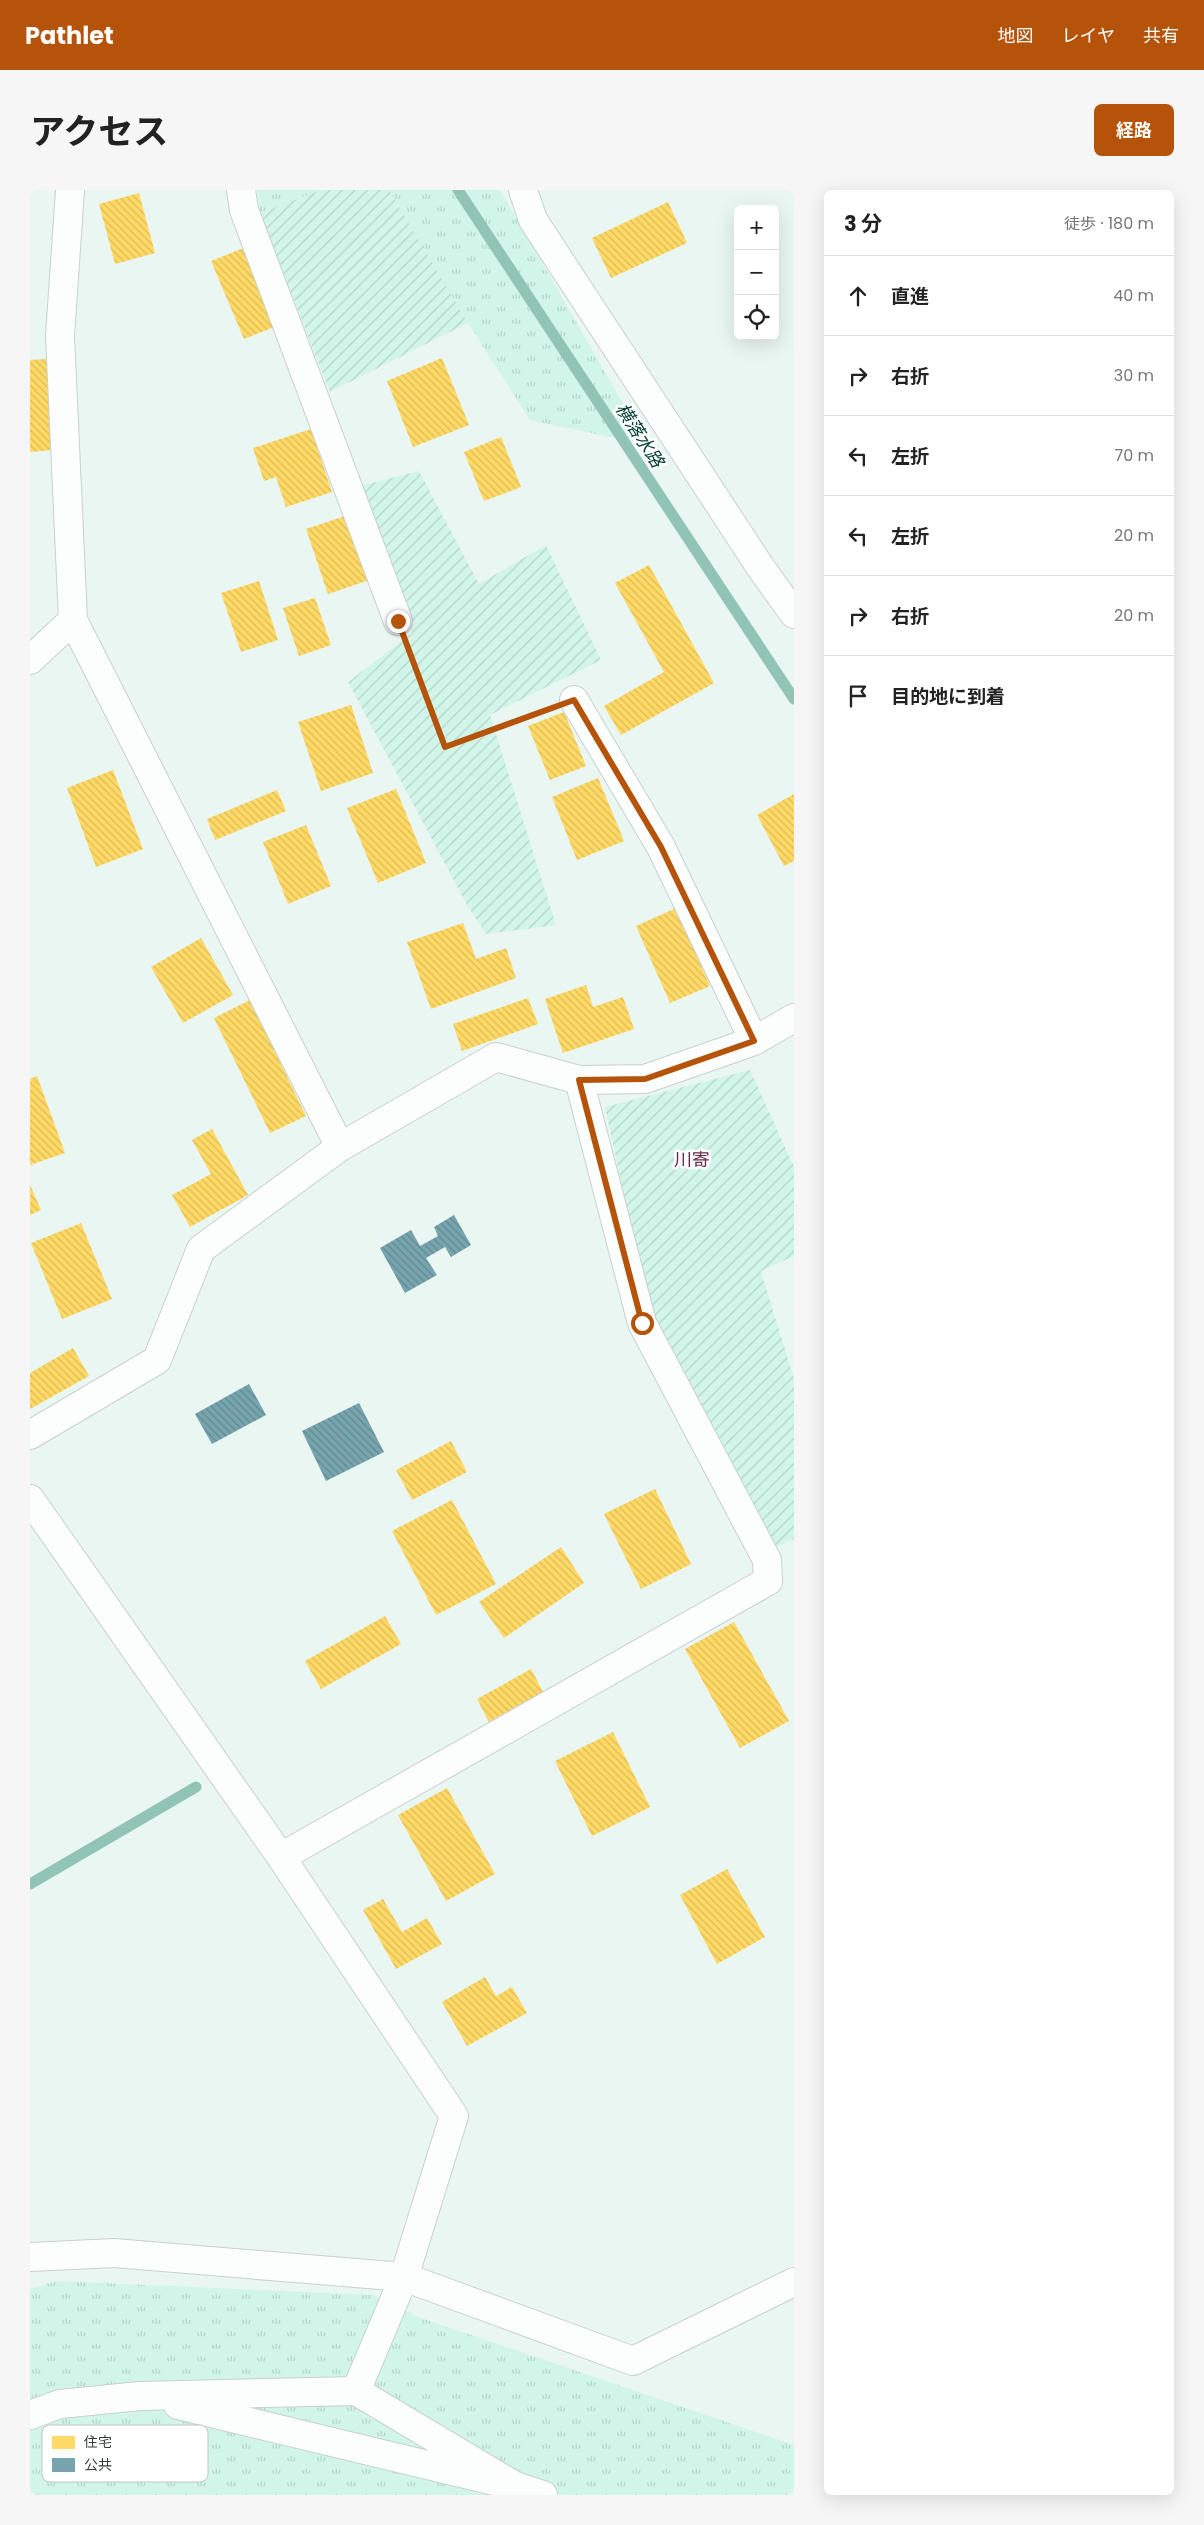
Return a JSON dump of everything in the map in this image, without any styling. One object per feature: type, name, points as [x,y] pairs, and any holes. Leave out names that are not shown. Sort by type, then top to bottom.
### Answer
[{"type":"street","points":[[70,190],[60,336],[73,620],[340,1147]]},
{"type":"street","points":[[241,190],[244,210],[398,621]]},
{"type":"street","points":[[523,190],[532,220],[756,560],[794,614]]},
{"type":"street","points":[[30,660],[73,620]]},
{"type":"street","points":[[574,700],[661,847],[754,1041]]},
{"type":"street","points":[[30,1436],[156,1360],[201,1249],[340,1147],[496,1057],[579,1080],[645,1079],[754,1041],[794,1018]]},
{"type":"street","points":[[281,1857],[768,1581],[767,1560],[642,1323],[579,1080]]},
{"type":"street","points":[[30,1499],[281,1857],[454,2116],[404,2276],[356,2391]]},
{"type":"street","points":[[30,2257],[114,2253],[404,2276],[633,2361],[794,2282]]},
{"type":"street","points":[[30,2415],[60,2404],[140,2396],[356,2391],[515,2486]]},
{"type":"street","points":[[140,2396],[515,2486],[543,2495]]},
{"type":"path","points":[[398,621],[445,747],[574,700]]},
{"type":"green space","points":[[257,190],[321,190],[260,213]]},
{"type":"green space","points":[[321,190],[389,190],[468,323],[330,392],[260,213]]},
{"type":"green space","points":[[389,190],[500,190],[647,445],[530,420],[468,323]]},
{"type":"green space","points":[[419,471],[479,584],[546,545],[601,660],[490,715],[556,925],[486,934],[467,905],[348,682],[412,633],[356,487]]},
{"type":"green space","points":[[750,1070],[794,1167],[794,1256],[761,1271],[794,1379],[794,1539],[773,1548],[651,1321],[605,1107]]},
{"type":"green space","points":[[56,2281],[373,2295],[421,2318],[794,2445],[794,2495],[30,2495],[30,2289]]},
{"type":"building: 住宅","points":[[139,193],[155,253],[115,264],[99,204]]},
{"type":"building: 住宅","points":[[668,202],[687,243],[611,278],[592,238]]},
{"type":"building: 住宅","points":[[246,247],[277,326],[244,339],[211,261]]},
{"type":"building: 住宅","points":[[442,358],[469,425],[413,447],[387,381]]},
{"type":"building: 住宅","points":[[47,359],[53,450],[30,452],[30,360]]},
{"type":"building: 住宅","points":[[311,429],[332,492],[286,507],[276,477],[264,481],[253,448]]},
{"type":"building: 住宅","points":[[501,437],[521,487],[484,501],[464,452]]},
{"type":"building: 住宅","points":[[348,515],[369,580],[328,594],[306,529]]},
{"type":"building: 住宅","points":[[649,565],[714,683],[621,735],[604,706],[664,672],[615,583]]},
{"type":"building: 住宅","points":[[259,581],[278,640],[241,652],[221,593]]},
{"type":"building: 住宅","points":[[315,598],[331,645],[299,656],[283,608]]},
{"type":"building: 住宅","points":[[351,705],[373,773],[321,791],[298,722]]},
{"type":"building: 住宅","points":[[564,712],[586,766],[550,780],[528,726]]},
{"type":"building: 住宅","points":[[113,770],[143,849],[96,867],[67,788]]},
{"type":"building: 住宅","points":[[598,778],[624,841],[577,860],[552,797]]},
{"type":"building: 住宅","points":[[396,789],[426,863],[378,883],[347,808]]},
{"type":"building: 住宅","points":[[277,790],[286,811],[215,840],[207,819]]},
{"type":"building: 住宅","points":[[794,794],[794,861],[784,866],[757,815]]},
{"type":"building: 住宅","points":[[306,825],[331,886],[288,904],[263,842]]},
{"type":"building: 住宅","points":[[676,908],[710,986],[670,1003],[636,926]]},
{"type":"building: 住宅","points":[[463,923],[476,959],[506,948],[516,978],[431,1009],[407,942]]},
{"type":"building: 住宅","points":[[201,938],[233,995],[183,1023],[151,967]]},
{"type":"building: 住宅","points":[[586,985],[593,1007],[623,997],[634,1029],[563,1053],[545,999]]},
{"type":"building: 住宅","points":[[528,998],[538,1024],[462,1051],[453,1024]]},
{"type":"building: 住宅","points":[[250,1000],[306,1116],[270,1133],[214,1018]]},
{"type":"building: 住宅","points":[[37,1076],[65,1153],[30,1165],[30,1079]]},
{"type":"building: 住宅","points":[[212,1129],[248,1195],[190,1227],[172,1195],[211,1174],[192,1140]]},
{"type":"building: 住宅","points":[[30,1185],[41,1210],[30,1215]]},
{"type":"building: 住宅","points":[[81,1223],[112,1299],[62,1319],[31,1243]]},
{"type":"building: 住宅","points":[[73,1348],[89,1376],[30,1409],[30,1373]]},
{"type":"building: 住宅","points":[[451,1441],[467,1472],[412,1500],[396,1470]]},
{"type":"building: 住宅","points":[[655,1489],[691,1564],[641,1589],[604,1514]]},
{"type":"building: 住宅","points":[[452,1500],[496,1584],[436,1615],[392,1531]]},
{"type":"building: 住宅","points":[[561,1547],[584,1583],[504,1638],[479,1602]]},
{"type":"building: 住宅","points":[[385,1616],[401,1644],[321,1689],[305,1661]]},
{"type":"building: 住宅","points":[[734,1622],[789,1721],[740,1748],[685,1649]]},
{"type":"building: 住宅","points":[[531,1669],[543,1692],[489,1722],[477,1699]]},
{"type":"building: 住宅","points":[[613,1732],[650,1807],[592,1836],[555,1761]]},
{"type":"building: 住宅","points":[[447,1788],[495,1874],[446,1901],[398,1815]]},
{"type":"building: 住宅","points":[[727,1869],[765,1937],[717,1964],[680,1895]]},
{"type":"building: 住宅","points":[[383,1899],[402,1932],[427,1918],[442,1944],[396,1969],[363,1910]]},
{"type":"building: 住宅","points":[[485,1977],[496,1996],[512,1987],[527,2013],[467,2046],[442,2002]]},
{"type":"building: 公共","points":[[454,1215],[471,1245],[451,1257],[445,1247],[426,1258],[437,1275],[405,1293],[380,1248],[411,1230],[420,1246],[438,1236],[434,1227]]},
{"type":"building: 公共","points":[[249,1384],[266,1415],[212,1444],[195,1414]]},
{"type":"building: 公共","points":[[359,1403],[384,1452],[326,1481],[302,1431]]},
{"type":"waterway","name":"横落水路","points":[[458,190],[794,699]]},
{"type":"waterway","points":[[30,1884],[196,1787]]},
{"type":"district","name":"川寄","points":[[692,1159]]},
{"type":"route","points":[[398,621],[445,747],[574,700],[661,847],[754,1041],[645,1079],[579,1080],[642,1323]]}]
